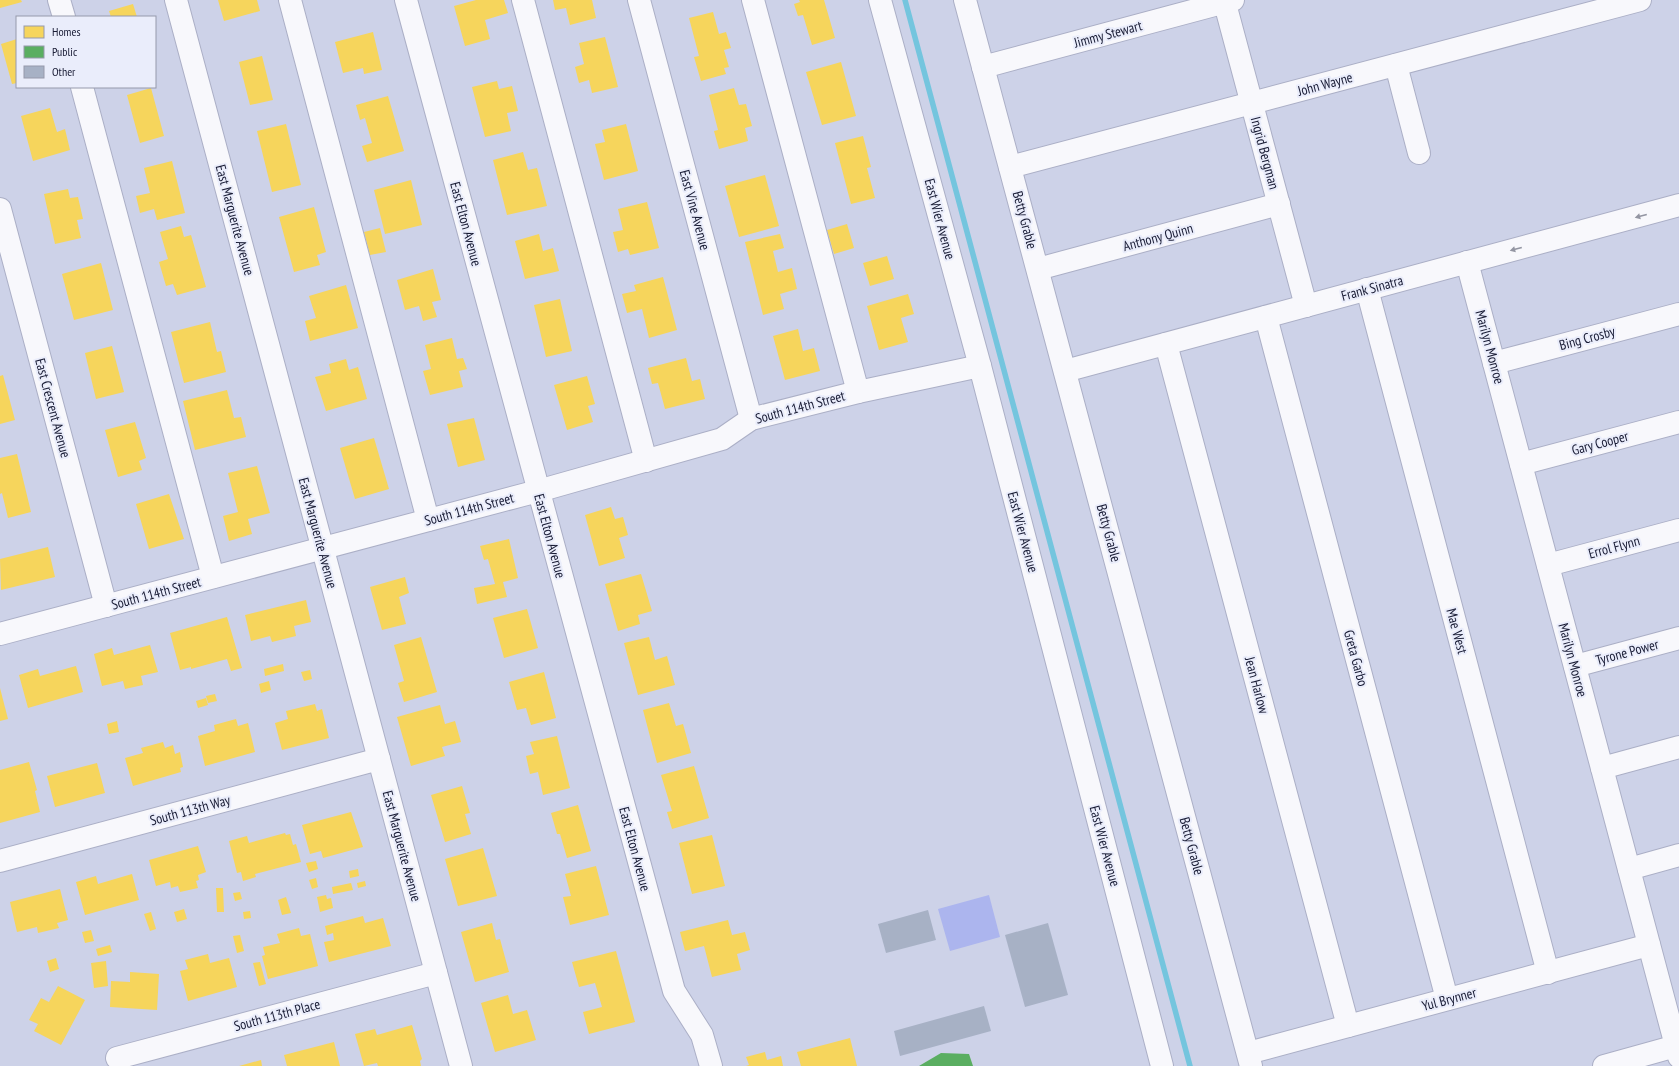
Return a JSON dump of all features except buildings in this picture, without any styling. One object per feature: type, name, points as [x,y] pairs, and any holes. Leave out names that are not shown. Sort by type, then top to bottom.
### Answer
[{"type":"street","points":[[59,0],[64,16]]},
{"type":"street","name":"East Marguerite Avenue","points":[[176,0],[461,1066]]},
{"type":"street","points":[[290,0],[428,520]]},
{"type":"street","name":"East Elton Avenue","points":[[406,0],[674,991],[702,1036],[711,1066]]},
{"type":"street","points":[[523,0],[646,460]]},
{"type":"street","name":"East Vine Avenue","points":[[639,0],[751,419]]},
{"type":"street","points":[[753,0],[858,392]]},
{"type":"street","name":"East Wier Avenue","points":[[880,0],[980,366],[1162,1066]]},
{"type":"street","name":"Betty Grable","points":[[966,0],[1250,1060]]},
{"type":"street","name":"John Wayne","points":[[1010,167],[1396,65],[1568,9],[1640,0]]},
{"type":"street","name":"Jimmy Stewart","points":[[983,67],[1227,1]]},
{"type":"street","name":"Ingrid Bergman","points":[[1227,1],[1252,103],[1306,306]]},
{"type":"street","points":[[1396,65],[1419,153]]},
{"type":"street","points":[[82,88],[213,578]]},
{"type":"street","name":"Anthony Quinn","points":[[1038,269],[1279,204]]},
{"type":"street","name":"Frank Sinatra","points":[[1065,371],[1679,205]]},
{"type":"street","name":"East Crescent Avenue","points":[[0,209],[106,606]]},
{"type":"street","name":"Marilyn Monroe","points":[[1467,262],[1678,1052]]},
{"type":"street","name":"Mae West","points":[[1367,289],[1548,972]]},
{"type":"street","name":"Bing Crosby","points":[[1494,363],[1679,314]]},
{"type":"street","name":"Greta Garbo","points":[[1266,317],[1447,999]]},
{"type":"street","name":"Jean Harlow","points":[[1166,344],[1348,1026]]},
{"type":"street","name":"South 114th Street","points":[[0,634],[538,491],[722,440],[751,419],[858,392],[980,366]]},
{"type":"street","name":"Gary Cooper","points":[[1521,464],[1679,422]]},
{"type":"street","name":"Errol Flynn","points":[[1548,565],[1679,530]]},
{"type":"street","name":"Tyrone Power","points":[[1575,666],[1679,638]]},
{"type":"street","points":[[1602,768],[1679,748]]},
{"type":"street","name":"South 113th Way","points":[[0,861],[379,759]]},
{"type":"street","points":[[1629,869],[1679,856]]},
{"type":"street","name":"Yul Brynner","points":[[1250,1060],[1348,1026],[1649,945]]},
{"type":"street","name":"South 113th Place","points":[[117,1058],[436,973]]},
{"type":"street","points":[[1604,1066],[1678,1052]]},
{"type":"shaded area","points":[[989,895],[1000,937],[950,951],[938,909]]},
{"type":"waterway","points":[[905,0],[1190,1066]]}]
